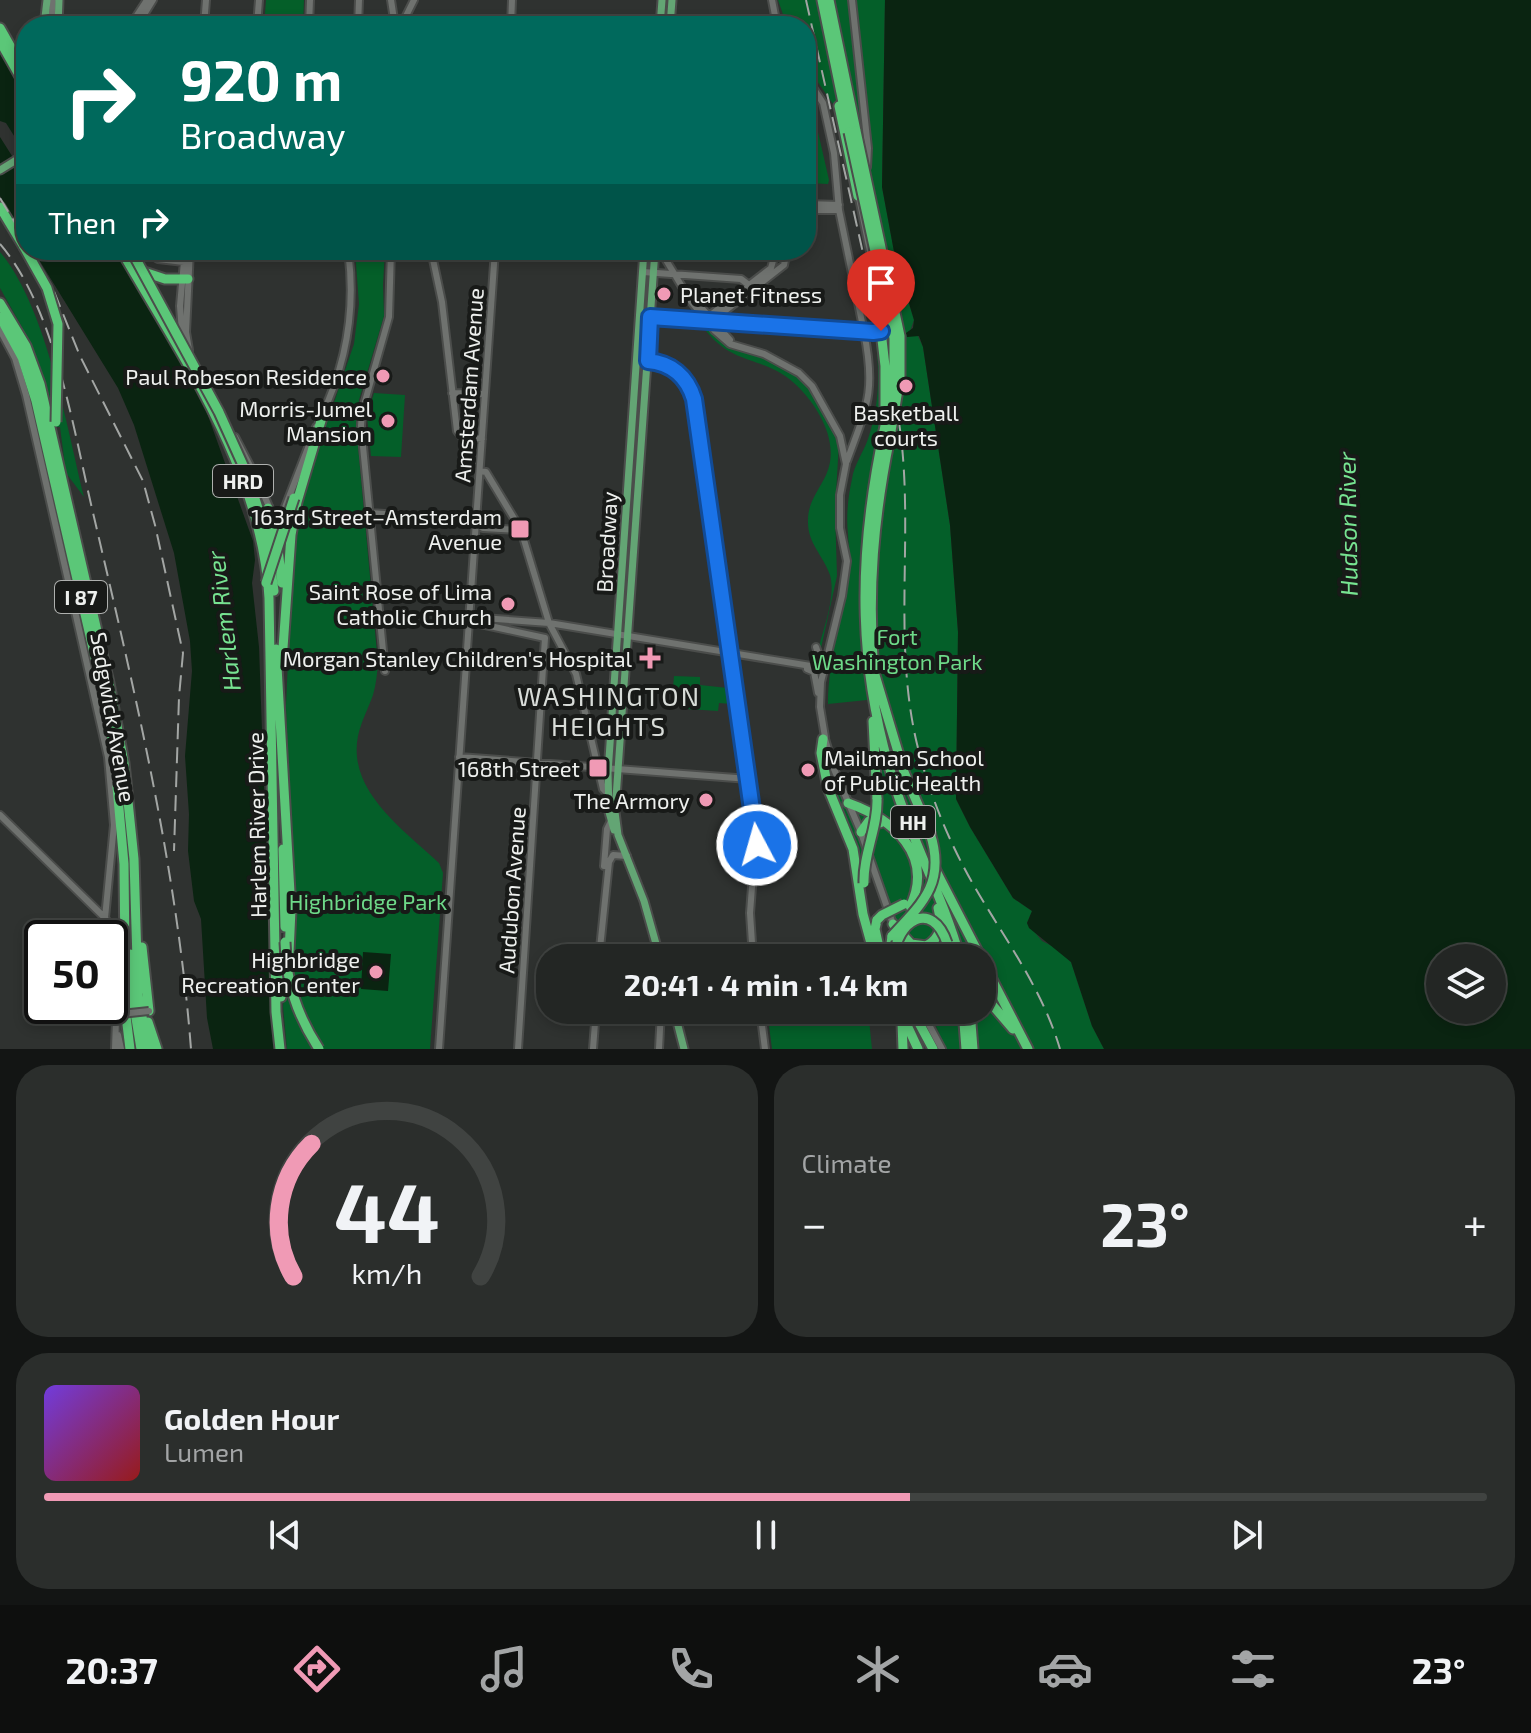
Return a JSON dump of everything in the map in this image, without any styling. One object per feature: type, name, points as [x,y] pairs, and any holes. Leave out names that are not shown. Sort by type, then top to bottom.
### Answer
[{"type":"highway","name":"HH","points":[[822,0],[838,82],[852,131]]},
{"type":"highway","name":"HH","points":[[831,0],[852,131],[894,338],[894,377],[871,567],[870,619],[875,675],[884,728],[906,802],[931,862],[974,944]]},
{"type":"highway","points":[[0,28],[16,56]]},
{"type":"highway","points":[[0,41],[16,69]]},
{"type":"highway","points":[[838,82],[840,122],[859,200]]},
{"type":"highway","points":[[0,207],[16,234]]},
{"type":"highway","points":[[0,217],[16,235]]},
{"type":"highway","points":[[32,260],[45,282],[56,312],[59,336],[56,422],[63,484]]},
{"type":"highway","name":"Harlem River Drive","points":[[128,260],[186,362],[229,447],[249,498],[262,544],[269,598],[272,739],[291,910],[289,952],[281,999],[282,1049]]},
{"type":"highway","points":[[131,260],[148,275],[185,279]]},
{"type":"highway","name":"Harlem River Drive","points":[[136,260],[213,400],[247,474],[265,526],[273,572],[279,722],[276,1012],[282,1049]]},
{"type":"highway","points":[[0,294],[5,317]]},
{"type":"highway","name":"I 87","points":[[0,303],[26,368],[45,439],[115,755],[126,823],[132,993],[141,1049]]},
{"type":"highway","name":"I 87","points":[[5,317],[26,346],[38,377],[120,736],[131,818],[139,1003],[148,1049]]},
{"type":"highway","points":[[875,331],[885,377],[887,434]]},
{"type":"highway","points":[[184,332],[186,362]]},
{"type":"highway","points":[[16,360],[45,439]]},
{"type":"highway","points":[[272,739],[265,653],[266,583],[323,414]]},
{"type":"highway","points":[[279,722],[293,523],[323,414]]},
{"type":"highway","name":"HH","points":[[887,434],[868,528],[863,582],[866,649],[873,698],[894,783],[955,944]]},
{"type":"highway","points":[[268,508],[278,549],[285,614]]},
{"type":"highway","points":[[875,675],[904,772],[930,833],[936,860],[933,885],[922,903],[895,932]]},
{"type":"highway","points":[[873,698],[876,826],[864,883],[874,944]]},
{"type":"highway","points":[[824,737],[821,752],[828,791],[853,849],[879,944]]},
{"type":"highway","points":[[115,755],[124,864],[124,1001],[130,1049]]},
{"type":"highway","points":[[277,763],[283,942],[295,1005],[316,1049]]},
{"type":"highway","points":[[848,803],[882,818],[905,841],[913,859],[916,893],[907,905],[872,921]]},
{"type":"highway","points":[[861,832],[868,822],[877,822],[890,831],[902,847],[909,865],[912,881],[910,893],[892,944]]},
{"type":"highway","points":[[895,932],[916,946],[928,945],[938,936],[940,914],[925,863]]},
{"type":"highway","points":[[136,900],[149,1011]]},
{"type":"highway","points":[[896,944],[899,934],[920,918],[940,926],[946,944]]},
{"type":"highway","points":[[895,932],[906,944]]},
{"type":"highway","points":[[137,974],[157,1049]]},
{"type":"highway","name":"HH","points":[[996,986],[1027,1046]]},
{"type":"highway","points":[[996,1009],[1027,1046]]},
{"type":"highway","points":[[907,1024],[923,1049]]},
{"type":"highway","points":[[903,1049],[907,1024]]},
{"type":"highway","points":[[912,1024],[923,1049]]},
{"type":"highway","points":[[912,1024],[923,1049]]},
{"type":"highway","points":[[964,1024],[966,1049]]},
{"type":"highway","points":[[971,1024],[973,1049]]},
{"type":"main road","points":[[639,316],[875,331],[884,326],[859,200],[867,142],[852,0]]},
{"type":"main road","points":[[816,92],[823,103],[834,153],[839,207],[870,372],[867,409],[846,464],[840,512],[847,561],[842,596],[823,668],[820,700]]},
{"type":"main road","points":[[816,207],[839,207]]},
{"type":"main road","points":[[167,260],[186,262],[183,314],[190,353],[256,475],[268,508],[275,517],[282,515],[341,363],[349,331],[352,294],[349,260]]},
{"type":"main road","points":[[385,671],[361,426],[362,412],[389,317],[391,260]]},
{"type":"main road","points":[[433,260],[442,302],[457,431],[461,436],[482,439]]},
{"type":"main road","name":"Amsterdam Avenue","points":[[439,1049],[494,260]]},
{"type":"main road","name":"Broadway","points":[[618,835],[615,812],[619,634],[644,260]]},
{"type":"main road","name":"Broadway","points":[[656,260],[629,635],[609,768],[608,794],[611,821],[644,901],[656,944]]},
{"type":"main road","points":[[665,260],[724,340],[782,361],[812,386],[840,436],[846,464]]},
{"type":"main road","points":[[752,287],[771,268],[773,260]]},
{"type":"main road","points":[[708,319],[784,265],[785,260]]},
{"type":"main road","points":[[643,272],[741,279],[752,287]]},
{"type":"main road","name":"Sedgwick Avenue","points":[[0,330],[16,360],[41,458],[108,757],[114,825],[105,918]]},
{"type":"main road","points":[[636,361],[661,363],[677,372],[693,393],[757,840],[750,913],[752,944]]},
{"type":"main road","points":[[452,393],[484,394]]},
{"type":"main road","points":[[840,436],[852,446]]},
{"type":"main road","points":[[480,471],[486,472],[495,484],[521,530],[549,623],[579,681],[597,767],[603,789],[608,794]]},
{"type":"main road","points":[[370,513],[470,520],[483,528],[521,530]]},
{"type":"main road","points":[[469,617],[476,623],[545,638],[560,625]]},
{"type":"main road","points":[[469,617],[549,623],[823,668]]},
{"type":"main road","name":"Audubon Avenue","points":[[518,1049],[545,638]]},
{"type":"main road","points":[[816,647],[823,668]]},
{"type":"main road","points":[[789,662],[813,671],[824,737],[834,769],[861,832],[899,944]]},
{"type":"main road","points":[[459,757],[749,779]]},
{"type":"main road","points":[[0,815],[105,918]]},
{"type":"main road","points":[[600,944],[607,829],[611,821]]},
{"type":"main road","points":[[604,898],[610,858],[627,856]]},
{"type":"main road","points":[[128,1014],[149,1011]]},
{"type":"main road","name":"Sedgwick Avenue","points":[[117,1024],[118,1049]]},
{"type":"main road","points":[[593,1049],[595,1024]]},
{"type":"main road","points":[[659,1049],[660,1024]]},
{"type":"main road","points":[[678,1024],[684,1049]]},
{"type":"main road","points":[[762,1024],[765,1049]]},
{"type":"main road","points":[[929,1024],[942,1049]]},
{"type":"green space","points":[[266,0],[304,0],[303,16],[265,16]]},
{"type":"green space","name":"Fort Washington Park","points":[[778,0],[885,0],[882,187],[895,257],[914,320],[908,337],[917,334],[923,347],[950,525],[958,632],[956,799],[1013,898],[1032,911],[1027,923],[1042,941],[1071,962],[1092,1026],[1104,1049],[946,1049],[935,1024],[996,1024],[996,944],[904,944],[876,863],[860,868],[831,790],[830,773],[848,813],[860,811],[880,818],[877,727],[867,700],[828,704],[850,565],[849,493],[872,427],[876,403],[876,343],[902,338],[852,100],[833,104],[816,79],[816,16],[784,16]]},
{"type":"green space","points":[[818,132],[828,184],[816,183]]},
{"type":"green space","points":[[0,252],[16,275],[42,335],[84,497],[66,473],[60,427],[54,427],[37,362],[0,288]]},
{"type":"green space","name":"Highbridge Park","points":[[356,260],[384,260],[384,316],[359,400],[356,424],[378,664],[373,695],[358,736],[357,756],[361,774],[381,808],[439,863],[443,873],[430,1049],[287,1049],[283,1007],[293,878],[286,706],[293,549],[305,487],[354,344],[359,304]]},
{"type":"green space","points":[[706,325],[722,341],[793,371],[814,394],[831,421],[839,442],[835,511],[837,576],[821,648],[832,593],[830,575],[810,535],[808,514],[830,463],[831,450],[825,425],[794,383],[771,368],[725,349],[703,327]]},
{"type":"green space","points":[[374,393],[405,395],[401,457],[371,456],[367,416]]},
{"type":"green space","points":[[674,676],[700,677],[700,685],[728,688],[731,704],[719,703],[718,711],[687,709],[687,699],[672,698]]},
{"type":"green space","points":[[769,1024],[869,1024],[872,1049],[772,1049]]},
{"type":"water","name":"Hudson River","points":[[885,0],[1531,0],[1531,1049],[1104,1049],[1092,1026],[1071,962],[1029,928],[1027,923],[1032,911],[1013,898],[956,799],[958,632],[950,525],[923,347],[919,336],[907,337],[906,333],[913,328],[914,320],[895,257],[882,187]]},
{"type":"water","points":[[0,49],[16,80],[16,139],[6,123],[0,121]]},
{"type":"water","points":[[0,137],[16,162],[16,222],[0,196]]},
{"type":"water","name":"Harlem River","points":[[39,260],[123,260],[202,399],[253,541],[255,560],[252,583],[259,647],[276,1049],[213,1049],[207,1018],[201,919],[194,901],[188,851],[185,756],[192,671],[190,641],[174,553],[134,425],[118,388]]},
{"type":"water","name":"Highbridge Recreation Center","points":[[363,952],[391,954],[388,991],[361,989]]},
{"type":"railway","points":[[806,0],[810,16]]},
{"type":"railway","points":[[816,44],[898,416],[904,475],[906,668],[917,744],[933,798],[955,850],[1033,984],[1060,1049]]},
{"type":"railway","points":[[0,198],[16,224]]},
{"type":"railway","points":[[0,244],[36,302],[70,411],[153,781],[176,914],[191,1049]]},
{"type":"railway","points":[[37,260],[53,289],[80,356],[143,481],[155,525],[183,653],[174,851]]},
{"type":"place","name":"Planet Fitness","points":[[664,294]]},
{"type":"place","name":"Paul Robeson Residence","points":[[383,376]]},
{"type":"place","name":"Basketball courts","points":[[906,386]]},
{"type":"place","name":"Morris-Jumel Mansion","points":[[388,421]]},
{"type":"place","name":"163rd Street–Amsterdam Avenue","points":[[520,529]]},
{"type":"place","name":"Saint Rose of Lima Catholic Church","points":[[508,604]]},
{"type":"place","name":"Morgan Stanley Children's Hospital","points":[[650,658]]},
{"type":"place","name":"168th Street","points":[[598,768]]},
{"type":"place","name":"Mailman School of Public Health","points":[[808,770]]},
{"type":"place","name":"The Armory","points":[[706,800]]},
{"type":"place","name":"Highbridge Recreation Center","points":[[376,972]]},
{"type":"district","name":"WASHINGTON HEIGHTS","points":[[609,710]]},
{"type":"route","points":[[757,845],[694,399],[683,376],[667,365],[648,361],[650,317],[881,331]]}]
